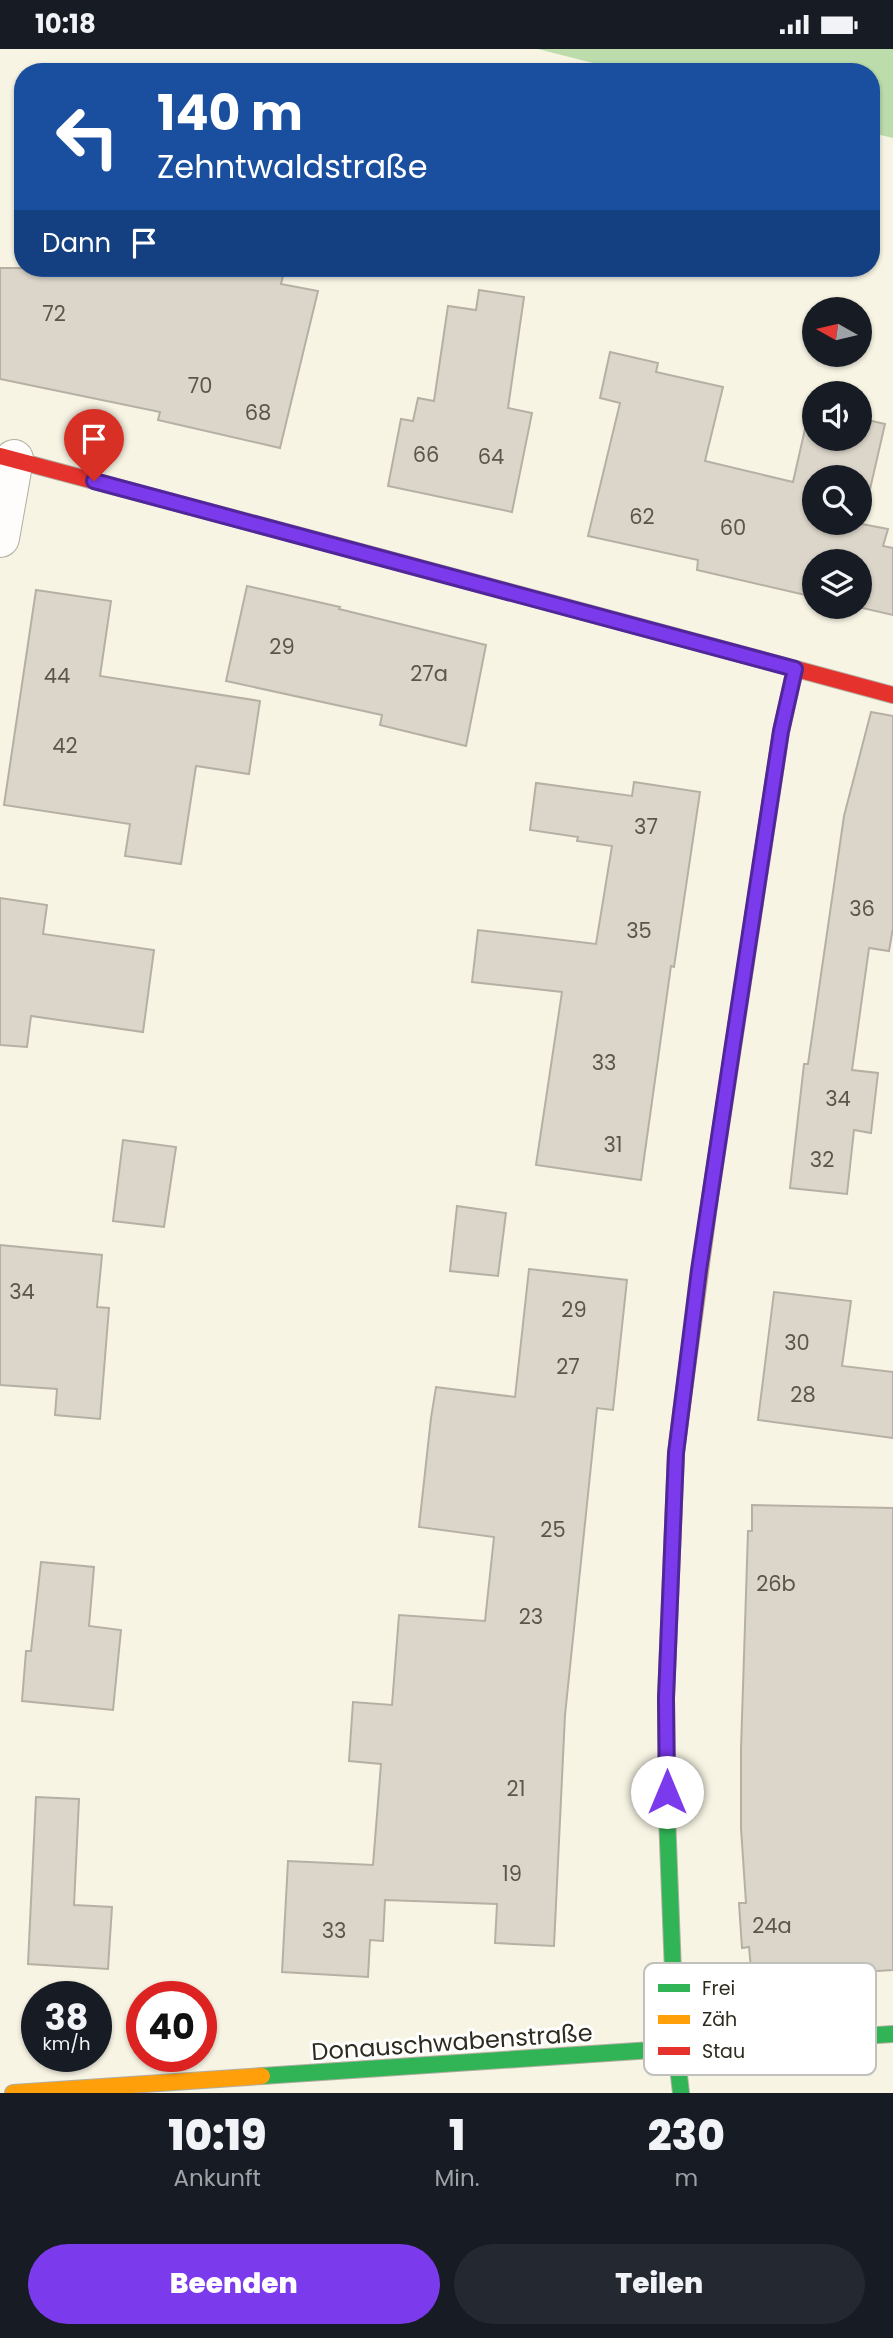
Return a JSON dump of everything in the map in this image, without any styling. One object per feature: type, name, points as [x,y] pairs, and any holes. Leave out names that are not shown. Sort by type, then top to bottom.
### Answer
[{"type":"street","points":[[0,538],[7,458],[893,695]]},
{"type":"street","points":[[673,1963],[666,1698],[676,1453],[699,1270],[732,1051],[781,731],[795,669]]},
{"type":"street","name":"Donauschwabenstraße","points":[[13,2093],[644,2052]]},
{"type":"street","points":[[679,2075],[681,2093]]},
{"type":"green space","points":[[538,49],[893,49],[893,138],[880,135],[880,63],[593,63]]},
{"type":"building","points":[[0,268],[14,268],[14,277],[283,277],[281,284],[318,291],[280,448],[158,420],[160,412],[0,379]]},
{"type":"building","points":[[479,290],[524,297],[508,408],[532,413],[512,512],[388,486],[401,419],[413,421],[418,398],[434,401],[448,306],[476,310]]},
{"type":"building","points":[[610,352],[658,363],[656,372],[723,387],[705,461],[793,482],[802,442],[802,451],[872,451],[872,421],[885,424],[872,481],[872,465],[802,465],[802,535],[872,535],[872,526],[888,529],[883,546],[893,548],[893,615],[872,610],[872,549],[802,549],[802,594],[697,570],[698,560],[588,536],[620,403],[600,398]]},
{"type":"building","points":[[247,586],[486,645],[466,746],[380,725],[382,715],[226,681]]},
{"type":"building","points":[[36,590],[111,601],[100,676],[260,701],[249,774],[196,766],[181,864],[125,856],[130,824],[4,805]]},
{"type":"building","points":[[871,712],[893,716],[893,928],[889,951],[869,948],[852,1070],[878,1073],[871,1133],[854,1130],[847,1194],[790,1188],[804,1064],[808,1064],[844,816]]},
{"type":"building","points":[[634,782],[700,792],[674,967],[671,966],[641,1180],[536,1165],[562,992],[472,982],[478,930],[596,944],[612,846],[577,841],[578,837],[530,830],[536,783],[632,796]]},
{"type":"building","points":[[0,898],[47,905],[43,934],[154,950],[143,1032],[31,1016],[27,1047],[0,1045]]},
{"type":"building","points":[[123,1140],[176,1147],[164,1227],[113,1221]]},
{"type":"building","points":[[457,1206],[506,1213],[498,1276],[450,1271]]},
{"type":"building","points":[[0,1245],[102,1255],[97,1307],[109,1308],[100,1419],[55,1415],[57,1389],[0,1385]]},
{"type":"building","points":[[529,1269],[627,1280],[613,1410],[597,1408],[565,1715],[554,1946],[495,1943],[497,1904],[385,1900],[383,1941],[370,1940],[368,1977],[282,1972],[288,1861],[373,1865],[381,1764],[349,1761],[353,1702],[392,1705],[399,1615],[485,1621],[494,1537],[419,1527],[431,1418],[436,1387],[515,1397]]},
{"type":"building","points":[[774,1292],[851,1301],[842,1366],[893,1372],[893,1438],[758,1420]]},
{"type":"building","points":[[752,1505],[893,1508],[893,1970],[876,1971],[876,1963],[750,1963],[749,1947],[742,1948],[739,1903],[746,1903],[741,1828],[741,1749],[748,1531],[752,1531]]},
{"type":"building","points":[[41,1562],[94,1567],[89,1626],[121,1630],[113,1710],[22,1701],[26,1651],[31,1651]]},
{"type":"building","points":[[36,1797],[79,1799],[74,1905],[112,1907],[108,1969],[28,1964]]},
{"type":"traffic: fast","points":[[673,1963],[666,1698],[676,1453],[681,1413]]},
{"type":"traffic: fast","points":[[876,2035],[893,2034]]},
{"type":"traffic: fast","points":[[262,2076],[644,2051]]},
{"type":"traffic: fast","points":[[679,2075],[681,2093]]},
{"type":"traffic: slow","points":[[338,546],[588,613]]},
{"type":"traffic: slow","points":[[755,903],[781,732],[795,669]]},
{"type":"traffic: slow","points":[[681,1413],[710,1198]]},
{"type":"traffic: slow","points":[[13,2093],[262,2076]]},
{"type":"traffic: jam","points":[[0,456],[338,546]]},
{"type":"traffic: jam","points":[[588,613],[893,695]]},
{"type":"traffic: jam","points":[[710,1198],[755,903]]},
{"type":"route","points":[[94,481],[795,669],[781,731],[732,1051],[699,1270],[676,1453],[666,1698],[667,1792]]}]
